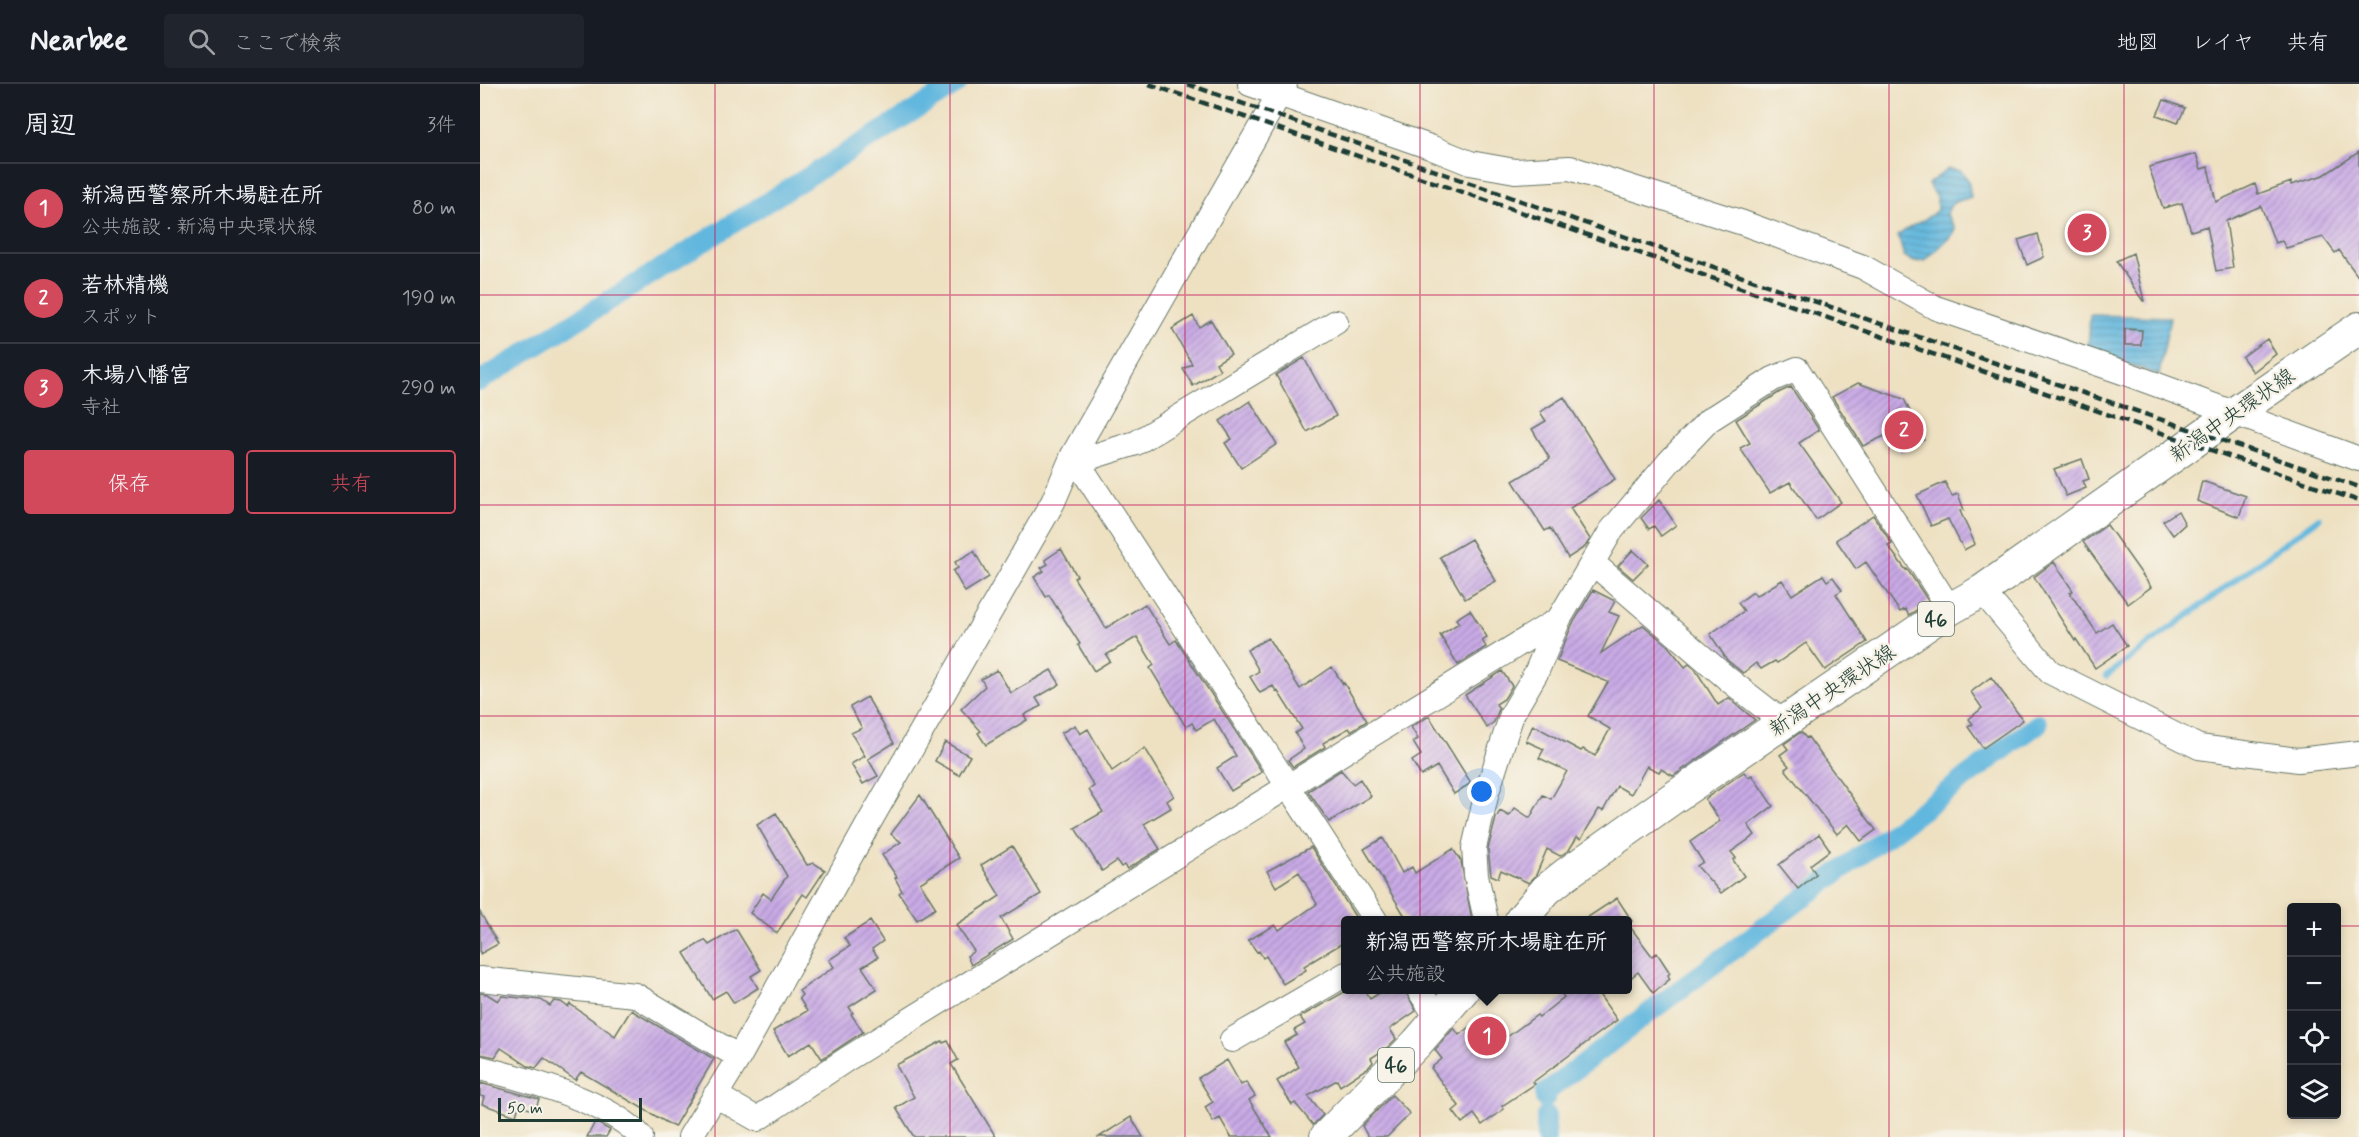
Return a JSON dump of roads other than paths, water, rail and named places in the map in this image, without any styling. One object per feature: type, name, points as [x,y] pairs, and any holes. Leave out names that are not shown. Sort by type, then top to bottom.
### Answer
[{"type":"main road","name":"新潟中央環状線","points":[[1525,916],[1546,890],[1566,874],[1673,798],[1950,609],[1982,591],[2232,414],[2359,328]]},
{"type":"main road","name":"46","points":[[1326,1137],[1460,994]]},
{"type":"street","points":[[1250,84],[1282,89],[1470,163],[1515,171],[1570,168],[1743,223],[1863,267],[1936,308],[2125,373],[2359,459]]},
{"type":"street","points":[[690,1137],[739,1058],[875,811],[1053,502],[1073,455],[1282,89]]},
{"type":"street","points":[[1073,455],[1091,457],[1136,443],[1336,322]]},
{"type":"street","points":[[1485,916],[1476,875],[1474,848],[1488,792],[1512,714],[1536,673],[1559,619],[1611,531],[1669,462],[1709,420],[1773,379],[1797,369],[1950,609]]},
{"type":"street","points":[[1073,455],[1372,916]]},
{"type":"street","points":[[1593,563],[1720,672],[1784,723]]},
{"type":"street","points":[[1982,591],[2050,672],[2199,747],[2298,760],[2359,753]]},
{"type":"street","points":[[715,1095],[757,1119],[848,1059],[1559,619]]},
{"type":"street","points":[[1232,1040],[1341,977]]},
{"type":"street","points":[[480,980],[635,995],[739,1058]]},
{"type":"street","points":[[1422,994],[1438,1019]]},
{"type":"street","points":[[480,1068],[520,1078],[594,1106],[631,1125],[641,1137]]},
{"type":"water","points":[[1948,169],[1961,171],[1968,180],[1971,197],[1956,202],[1948,210],[1947,215],[1955,228],[1953,234],[1925,261],[1914,262],[1904,256],[1898,236],[1937,210],[1937,199],[1928,184]]},
{"type":"water","points":[[2090,315],[2170,317],[2159,375],[2088,350]]},
{"type":"waterway","points":[[480,381],[957,84]]},
{"type":"waterway","points":[[2106,676],[2319,518]]},
{"type":"waterway","points":[[1545,1099],[1545,1093],[1659,1005],[2038,724]]},
{"type":"waterway","points":[[1546,1116],[1546,1137]]},
{"type":"railway","points":[[1149,84],[2359,501]]},
{"type":"railway","points":[[1187,84],[1576,220],[2359,487]]},
{"type":"place","name":"木場八幡宮","points":[[2087,233]]},
{"type":"place","name":"若林精機","points":[[1904,430]]},
{"type":"place","name":"新潟西警察所木場駐在所","points":[[1487,1036]]}]
